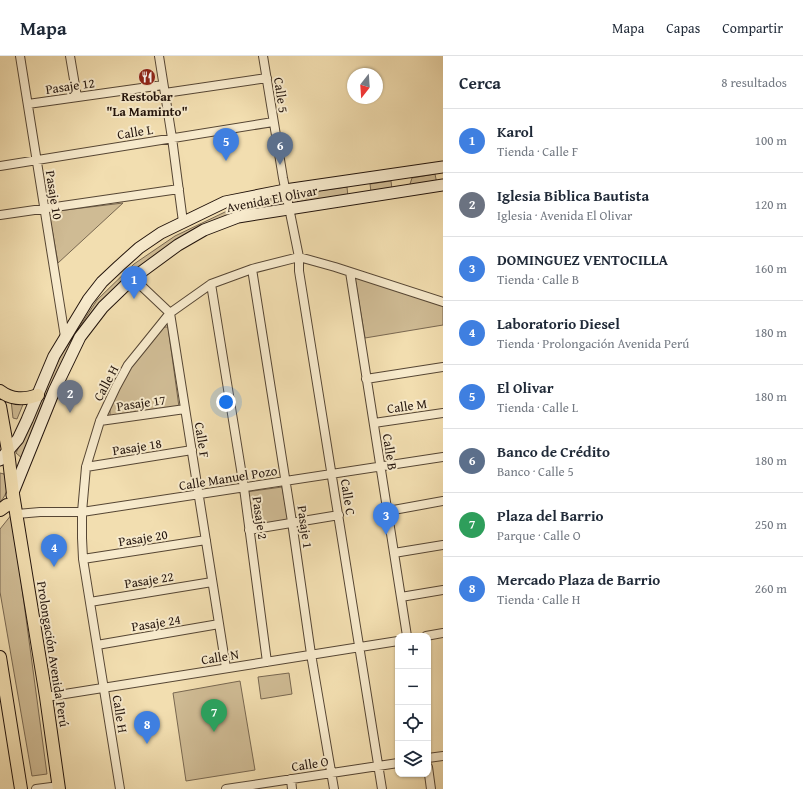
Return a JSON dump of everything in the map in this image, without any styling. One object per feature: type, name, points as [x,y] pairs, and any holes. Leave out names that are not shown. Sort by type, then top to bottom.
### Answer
[{"type":"main road","name":"Avenida El Olivar","points":[[4,455],[18,439],[54,356],[88,300],[102,282],[139,248],[161,233],[225,202],[286,190],[443,166]]},
{"type":"main road","points":[[403,173],[407,190]]},
{"type":"main road","points":[[357,180],[360,197]]},
{"type":"main road","name":"Avenida El Olivar","points":[[5,506],[54,391],[80,337],[103,307],[133,278],[178,245],[204,230],[238,217],[443,185]]},
{"type":"main road","points":[[0,391],[12,397],[21,399],[38,395]]},
{"type":"main road","name":"Prolongación Avenida Perú","points":[[0,406],[4,455],[5,506],[16,514],[46,697],[59,788]]},
{"type":"main road","points":[[0,656],[21,789]]},
{"type":"street","name":"Pasaje 10","points":[[20,56],[65,337]]},
{"type":"street","points":[[70,56],[77,97]]},
{"type":"street","points":[[159,56],[183,222]]},
{"type":"street","name":"Calle 5","points":[[263,56],[289,209]]},
{"type":"street","points":[[165,93],[267,78]]},
{"type":"street","name":"Pasaje 12","points":[[28,104],[163,85]]},
{"type":"street","name":"Calle L","points":[[0,166],[273,122]]},
{"type":"street","points":[[0,216],[179,189]]},
{"type":"street","name":"Calle C","points":[[289,209],[299,257],[299,271],[382,789]]},
{"type":"street","name":"Calle H","points":[[120,789],[84,559],[82,512],[86,467],[100,421],[128,365],[170,313],[211,284],[252,269],[299,257],[443,302]]},
{"type":"street","name":"Pasaje 1","points":[[252,269],[286,481],[311,654],[334,789]]},
{"type":"street","name":"Calle B","points":[[350,272],[407,633]]},
{"type":"street","points":[[133,278],[170,313]]},
{"type":"street","name":"Pasaje 2","points":[[211,284],[244,488],[268,662]]},
{"type":"street","name":"Calle F","points":[[170,313],[226,668]]},
{"type":"street","points":[[366,379],[443,367]]},
{"type":"street","name":"Pasaje 17","points":[[100,421],[185,409]]},
{"type":"street","name":"Calle M","points":[[374,423],[443,413]]},
{"type":"street","name":"Pasaje 18","points":[[86,467],[192,450]]},
{"type":"street","name":"Calle Manuel Pozo","points":[[16,514],[40,512],[82,512],[443,457]]},
{"type":"street","points":[[388,511],[443,501]]},
{"type":"street","points":[[249,530],[339,515]]},
{"type":"street","name":"Pasaje 20","points":[[84,559],[206,540]]},
{"type":"street","points":[[394,553],[443,545]]},
{"type":"street","name":"Pasaje 22","points":[[90,602],[212,582]]},
{"type":"street","points":[[401,597],[443,590]]},
{"type":"street","name":"Pasaje 24","points":[[97,645],[219,624]]},
{"type":"street","points":[[431,635],[443,633]]},
{"type":"street","name":"Calle N","points":[[46,697],[395,641]]},
{"type":"street","points":[[431,758],[443,756]]},
{"type":"street","name":"Calle O","points":[[226,789],[241,788],[395,763]]},
{"type":"street","points":[[429,777],[431,789]]},
{"type":"street","points":[[291,779],[292,789]]},
{"type":"street","points":[[36,789],[59,788]]},
{"type":"shaded area","points":[[435,174],[437,184],[415,188],[410,184],[412,178]]},
{"type":"shaded area","points":[[391,181],[392,189],[371,192],[370,184]]},
{"type":"shaded area","points":[[347,187],[348,197],[298,204],[296,194]]},
{"type":"shaded area","points":[[279,198],[278,207],[186,236],[101,304],[23,459],[16,453],[60,357],[97,300],[134,264],[175,236],[225,212]]},
{"type":"shaded area","points":[[123,203],[58,263],[49,212]]},
{"type":"shaded area","points":[[357,277],[443,305],[443,325],[365,338],[355,278]]},
{"type":"shaded area","points":[[163,327],[168,327],[179,407],[110,417],[110,408],[131,366]]},
{"type":"shaded area","points":[[11,400],[24,402],[17,419],[13,418]]},
{"type":"shaded area","points":[[0,473],[4,474],[7,489],[0,502]]},
{"type":"shaded area","points":[[282,487],[288,520],[252,526],[246,492]]},
{"type":"shaded area","points":[[12,514],[47,774],[32,776],[0,592],[0,529]]},
{"type":"shaded area","points":[[289,673],[292,694],[261,699],[258,677]]},
{"type":"shaded area","points":[[240,681],[255,770],[186,781],[173,693]]},
{"type":"place","name":"Restobar \"La Maminto\"","points":[[147,77]]},
{"type":"place","name":"El Olivar","points":[[226,161]]},
{"type":"place","name":"Banco de Crédito","points":[[280,165]]},
{"type":"place","name":"Karol","points":[[134,299]]},
{"type":"place","name":"Iglesia Biblica Bautista","points":[[70,413]]},
{"type":"place","name":"DOMINGUEZ VENTOCILLA","points":[[386,535]]},
{"type":"place","name":"Laboratorio Diesel","points":[[54,567]]},
{"type":"place","name":"Plaza del Barrio","points":[[214,732]]},
{"type":"place","name":"Mercado Plaza de Barrio","points":[[147,744]]}]
